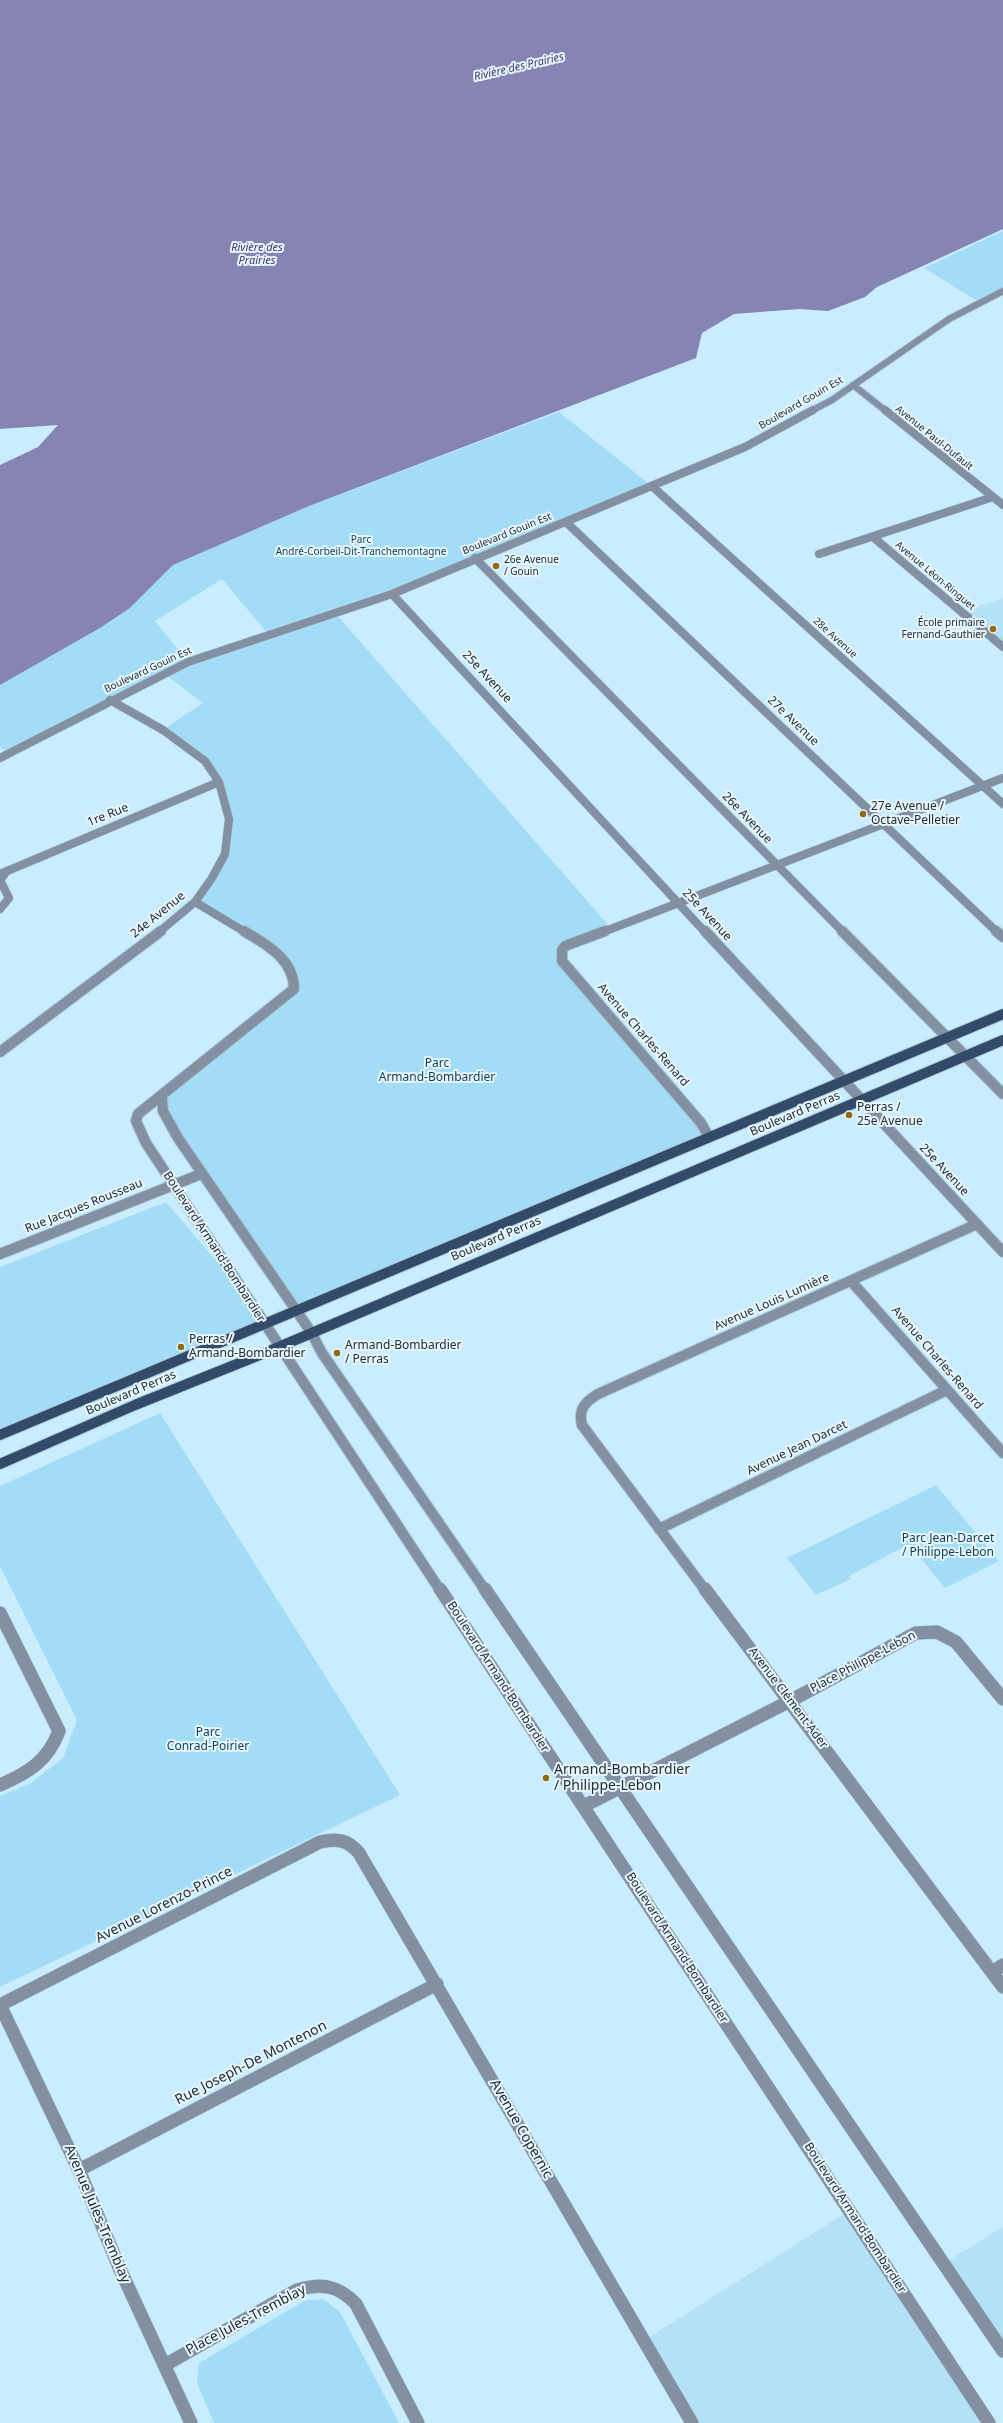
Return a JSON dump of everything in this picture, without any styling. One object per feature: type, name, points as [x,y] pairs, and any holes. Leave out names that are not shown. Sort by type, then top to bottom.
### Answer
[{"type":"main road","name":"Boulevard Perras","points":[[0,1435],[1003,1014]]},
{"type":"main road","name":"Boulevard Perras","points":[[0,1464],[135,1405],[280,1346],[1003,1040]]},
{"type":"street","name":"Boulevard Gouin Est","points":[[0,758],[110,700],[188,662],[392,594],[475,558],[653,486],[775,432],[853,385],[949,319],[1003,291]]},
{"type":"street","name":"Avenue Paul-Dufault","points":[[853,385],[1003,505]]},
{"type":"street","name":"28e Avenue","points":[[653,486],[1003,804]]},
{"type":"street","name":"Avenue Léon-Ringuet","points":[[820,554],[993,497]]},
{"type":"street","name":"27e Avenue","points":[[566,522],[1003,937]]},
{"type":"street","name":"Avenue Léon-Ringuet","points":[[873,537],[1003,647]]},
{"type":"street","name":"26e Avenue","points":[[475,558],[1003,1094]]},
{"type":"street","name":"25e Avenue","points":[[392,594],[1003,1252]]},
{"type":"street","name":"24e Avenue","points":[[0,1052],[148,941],[195,902],[212,878],[224,854],[229,819],[219,782],[205,761],[163,730],[110,700]]},
{"type":"street","points":[[677,902],[1003,778]]},
{"type":"street","name":"1re Rue","points":[[0,909],[7,903],[9,898],[0,880],[4,872],[219,782]]},
{"type":"street","name":"Boulevard Armand-Bombardier","points":[[195,902],[268,945],[285,965],[293,979],[294,989],[138,1114],[136,1121],[146,1143],[989,2423]]},
{"type":"street","name":"Avenue Charles-Renard","points":[[677,902],[572,942],[562,950],[562,961],[701,1123],[709,1137]]},
{"type":"street","points":[[162,1096],[163,1111],[169,1124],[201,1174],[311,1332],[322,1353],[621,1786],[1003,2350]]},
{"type":"street","name":"Rue Jacques Rousseau","points":[[1,1250],[201,1174]]},
{"type":"street","name":"Avenue Louis Lumière","points":[[581,1408],[587,1400],[598,1394],[977,1224]]},
{"type":"street","name":"Avenue Charles-Renard","points":[[851,1281],[1003,1453]]},
{"type":"street","name":"Avenue Jean Darcet","points":[[659,1529],[947,1390]]},
{"type":"street","name":"Avenue Clément-Ader","points":[[581,1408],[579,1417],[582,1425],[790,1701],[998,1969],[1003,1987]]},
{"type":"street","points":[[0,1613],[59,1731],[56,1742],[46,1758],[31,1771],[0,1785]]},
{"type":"street","name":"Place Philippe-Lebon","points":[[584,1806],[790,1701],[916,1633],[926,1631],[937,1632],[956,1642],[1003,1699]]},
{"type":"street","name":"Avenue Lorenzo-Prince","points":[[0,2005],[320,1842],[332,1838],[344,1839]]},
{"type":"street","name":"Avenue Copernic","points":[[344,1839],[353,1845],[359,1853],[437,1984],[692,2423]]},
{"type":"street","name":"Rue Joseph-De Montenon","points":[[79,2170],[437,1984]]},
{"type":"street","name":"Avenue Jules-Tremblay","points":[[0,2005],[79,2170],[119,2267],[191,2423]]},
{"type":"street","name":"Place Jules-Tremblay","points":[[165,2365],[297,2290],[312,2285],[329,2285],[345,2292],[356,2304],[418,2423]]},
{"type":"shaded area","name":"École primaire Fernand-Gauthier","points":[[1003,598],[1003,647],[962,612]]},
{"type":"shaded area","points":[[850,2210],[989,2423],[692,2423],[643,2341]]},
{"type":"shaded area","points":[[1003,2227],[1003,2343],[947,2261]]},
{"type":"green space","points":[[1003,231],[1003,291],[979,302],[924,268]]},
{"type":"green space","name":"Parc Armand-Bombardier","points":[[559,412],[653,487],[336,614],[611,928],[572,942],[562,956],[709,1137],[296,1311],[178,1138],[162,1097],[294,989],[283,960],[195,902],[219,866],[229,819],[219,783],[205,761],[163,730],[203,703],[167,676],[7,754],[0,746],[0,685],[100,628],[130,608],[173,565],[309,506]],"holes":[[[222,579],[269,635],[188,662],[155,621]]]},
{"type":"green space","points":[[166,1202],[252,1303],[265,1325],[0,1435],[0,1267]]},
{"type":"green space","name":"Parc Conrad-Poirier","points":[[160,1413],[400,1795],[0,1987],[0,1796],[31,1783],[63,1758],[77,1720],[0,1566],[0,1486]]},
{"type":"green space","name":"Parc Jean-Darcet / Philippe-Lebon","points":[[936,1485],[999,1561],[945,1588],[909,1544],[849,1576],[851,1579],[816,1595],[787,1558]]},
{"type":"green space","points":[[323,2299],[340,2312],[399,2423],[214,2423],[197,2383],[199,2363],[304,2301]]},
{"type":"water","name":"Rivière des Prairies","points":[[0,0],[1003,0],[1003,229],[877,287],[865,297],[828,311],[799,309],[734,314],[702,333],[696,358],[309,506],[173,565],[130,608],[100,628],[0,685],[0,465],[38,447],[58,425],[0,429]]},
{"type":"place","name":"26e Avenue / Gouin","points":[[496,566]]},
{"type":"place","name":"École primaire Fernand-Gauthier","points":[[993,629]]},
{"type":"place","name":"27e Avenue / Octave-Pelletier","points":[[863,814]]},
{"type":"place","name":"Perras / 25e Avenue","points":[[849,1115]]},
{"type":"place","name":"Perras / Armand-Bombardier","points":[[181,1347]]},
{"type":"place","name":"Armand-Bombardier / Perras","points":[[337,1353]]},
{"type":"place","name":"Armand-Bombardier / Philippe-Lebon","points":[[546,1778]]},
{"type":"park label","name":"Parc André-Corbeil-Dit-Tranchemontagne","points":[[361,546]]}]
